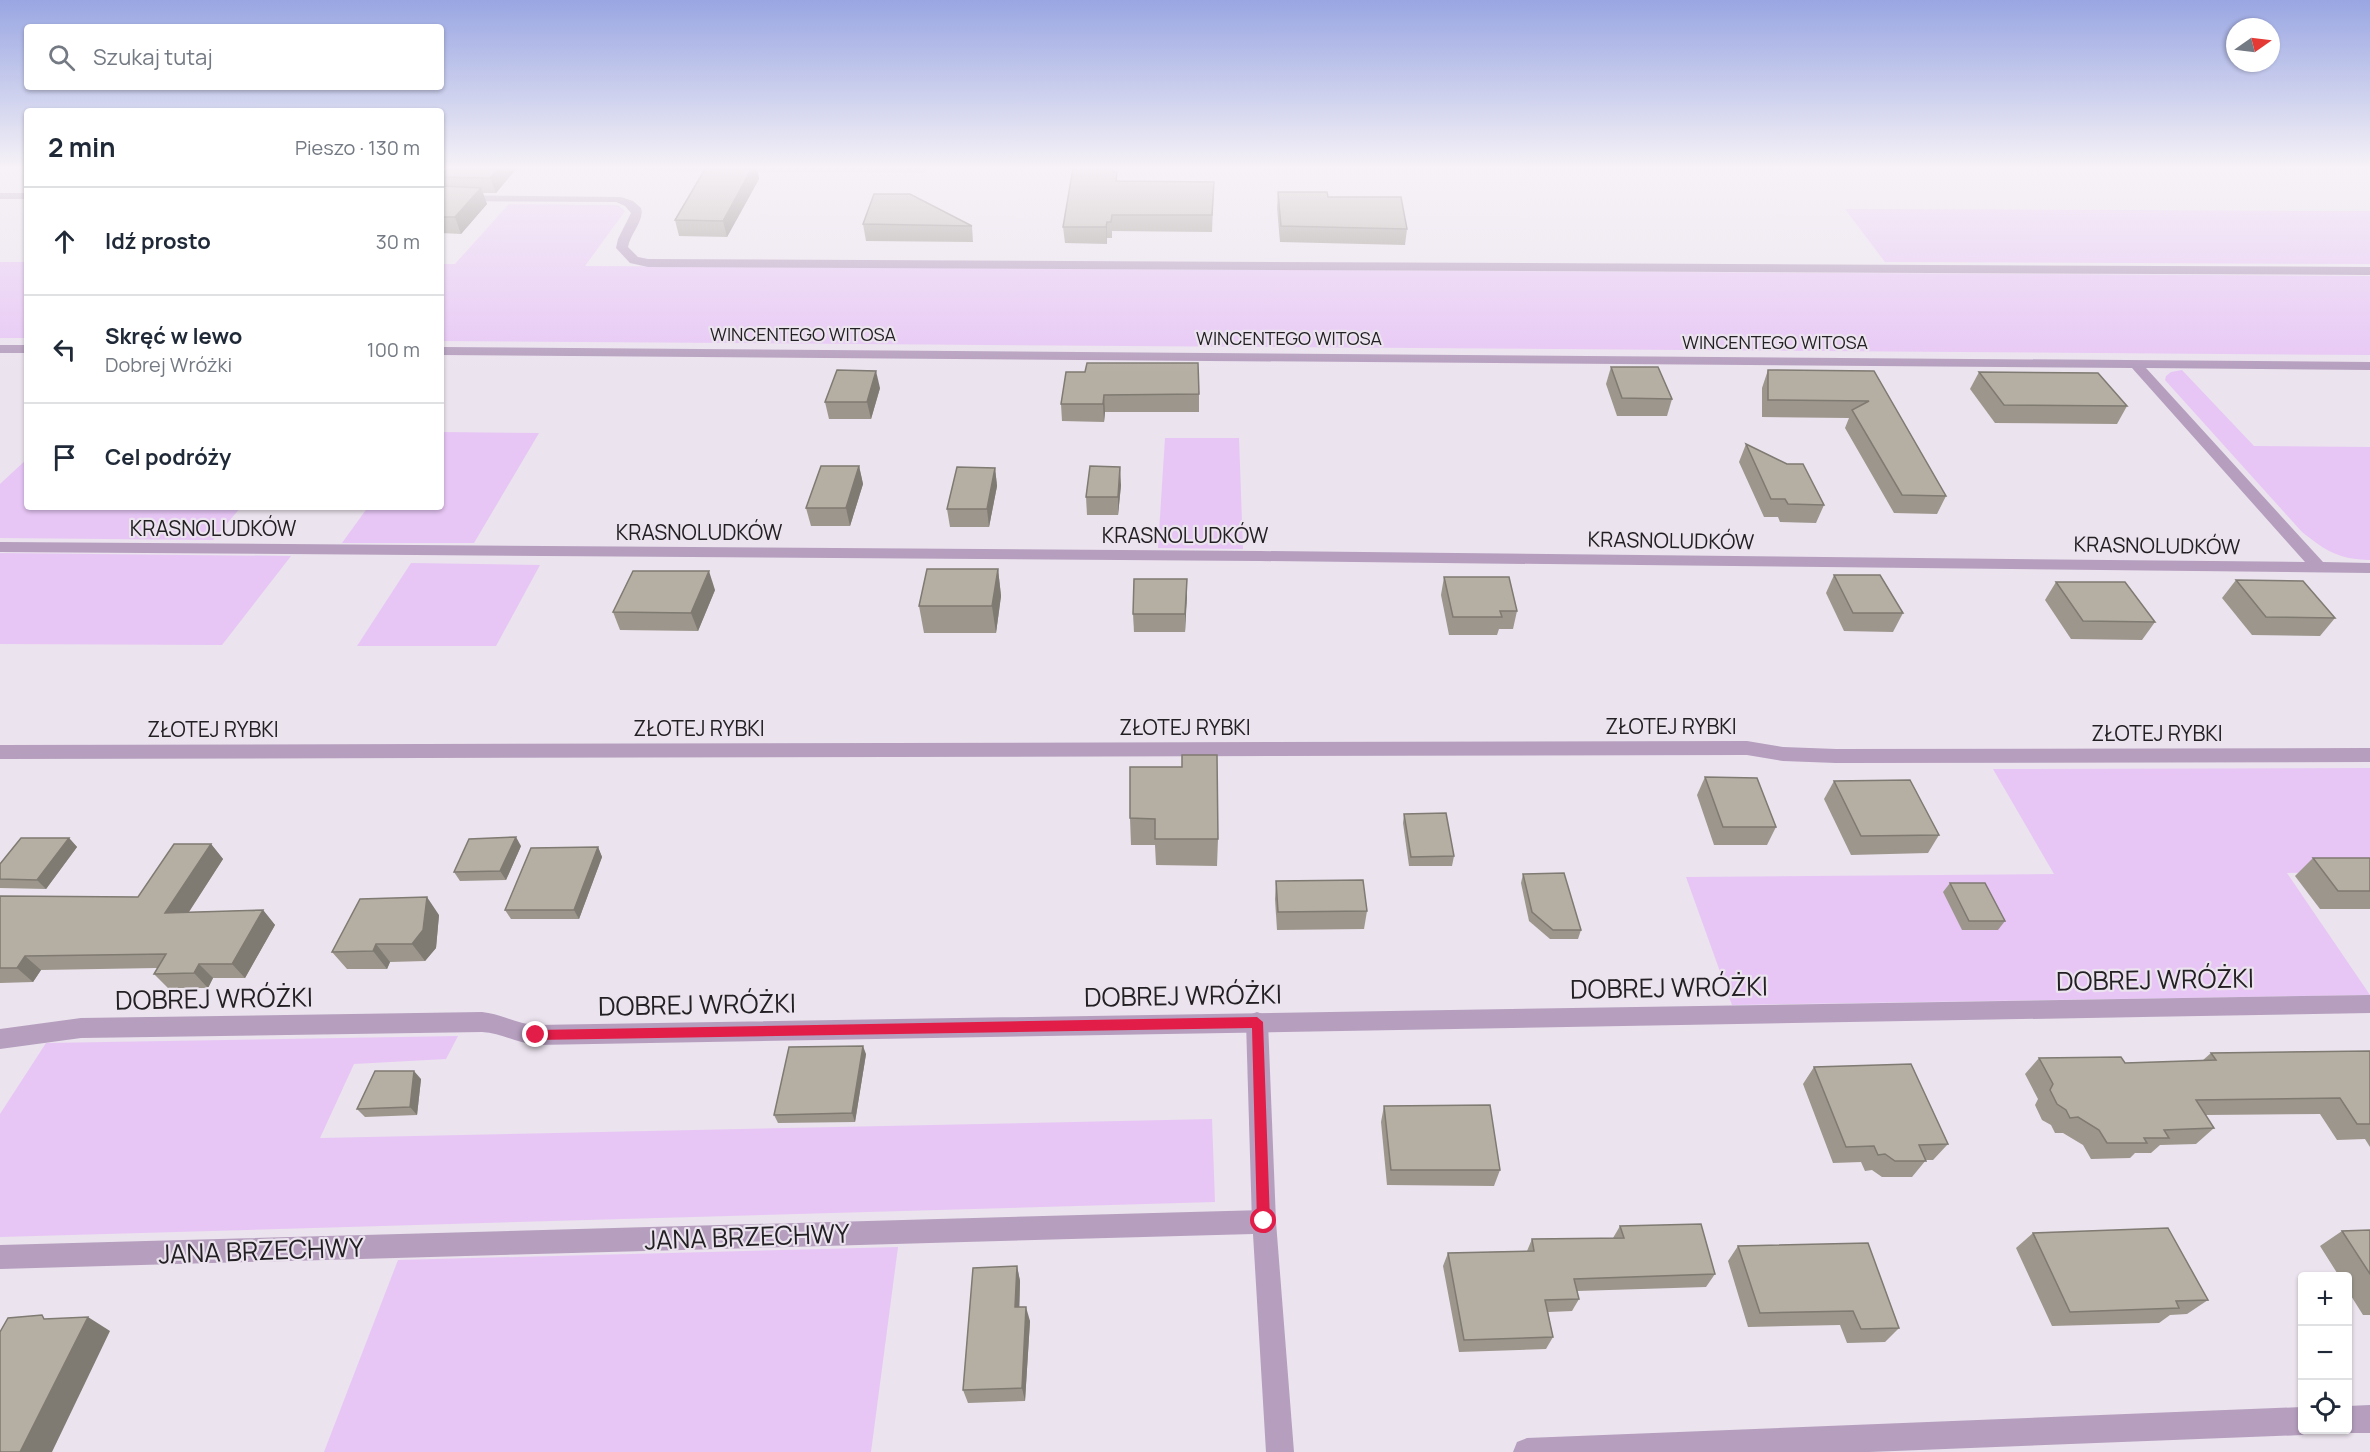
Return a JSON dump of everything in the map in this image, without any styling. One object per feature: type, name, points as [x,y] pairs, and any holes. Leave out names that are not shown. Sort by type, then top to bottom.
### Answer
[{"type":"street","points":[[625,236],[622,248],[634,260],[648,263],[2370,271]]},
{"type":"street","points":[[0,349],[24,349]]},
{"type":"street","name":"WINCENTEGO WITOSA","points":[[444,351],[2370,366]]},
{"type":"street","points":[[2136,365],[2319,568]]},
{"type":"street","name":"KRASNOLUDKÓW","points":[[0,548],[1260,556],[2370,568]]},
{"type":"street","name":"ZŁOTEJ RYBKI","points":[[0,752],[1747,748],[1783,754],[1836,756],[2370,755]]},
{"type":"street","name":"DOBREJ WRÓŻKI","points":[[0,1039],[81,1028],[471,1022],[498,1023],[524,1034],[536,1035],[2370,1004]]},
{"type":"street","points":[[1257,1022],[1264,1221],[1280,1452]]},
{"type":"street","name":"JANA BRZECHWY","points":[[0,1257],[1264,1221]]},
{"type":"street","points":[[2352,1419],[2370,1419]]},
{"type":"street","points":[[1527,1452],[2298,1421]]},
{"type":"shaded area","points":[[480,236],[607,236],[585,266],[2370,276],[2370,355],[444,341],[444,264],[455,264]]},
{"type":"shaded area","points":[[1865,236],[2370,236],[2370,264],[1885,262]]},
{"type":"shaded area","points":[[0,262],[24,262],[24,338],[0,338]]},
{"type":"shaded area","points":[[2182,370],[2254,446],[2370,447],[2370,560],[2349,558],[2333,553],[2302,532],[2165,380],[2171,372]]},
{"type":"shaded area","points":[[444,432],[539,433],[474,543],[342,543],[366,510],[444,510]]},
{"type":"shaded area","points":[[1165,438],[1239,438],[1243,549],[1158,548]]},
{"type":"shaded area","points":[[24,462],[24,510],[238,510],[213,540],[0,538],[0,484]]},
{"type":"shaded area","points":[[0,553],[291,556],[222,645],[0,644]]},
{"type":"shaded area","points":[[411,563],[540,565],[496,646],[357,646]]},
{"type":"shaded area","points":[[2370,768],[2370,871],[2287,873],[2370,995],[1732,1005],[1686,877],[2054,874],[1993,769]]},
{"type":"shaded area","points":[[458,1036],[446,1059],[354,1064],[320,1138],[1212,1119],[1215,1202],[0,1237],[0,1114],[46,1043]]},
{"type":"shaded area","points":[[898,1247],[871,1452],[324,1452],[398,1260]]},
{"type":"building","points":[[1087,363],[1198,363],[1199,394],[1104,395],[1103,404],[1061,404],[1066,372],[1085,372]]},
{"type":"building","points":[[1611,367],[1658,367],[1672,399],[1622,398]]},
{"type":"building","points":[[837,370],[876,371],[867,402],[825,402]]},
{"type":"building","points":[[1768,370],[1874,371],[1946,496],[1902,495],[1852,410],[1869,401],[1768,400]]},
{"type":"building","points":[[1979,372],[2098,373],[2127,406],[2004,405]]},
{"type":"building","points":[[1746,444],[1787,464],[1803,464],[1824,505],[1788,504],[1785,499],[1771,499]]},
{"type":"building","points":[[821,466],[859,466],[846,508],[806,508]]},
{"type":"building","points":[[1090,466],[1120,467],[1118,497],[1086,497]]},
{"type":"building","points":[[957,467],[995,468],[987,509],[947,509]]},
{"type":"building","points":[[927,569],[998,569],[992,606],[919,606]]},
{"type":"building","points":[[633,571],[709,571],[691,613],[613,612]]},
{"type":"building","points":[[1834,575],[1880,575],[1903,613],[1853,613]]},
{"type":"building","points":[[1444,577],[1509,577],[1517,611],[1500,611],[1502,617],[1453,617]]},
{"type":"building","points":[[1134,579],[1187,579],[1185,614],[1133,614]]},
{"type":"building","points":[[2236,580],[2303,581],[2335,618],[2266,617]]},
{"type":"building","points":[[2056,582],[2125,582],[2155,622],[2083,621]]},
{"type":"building","points":[[1182,755],[1217,755],[1218,839],[1155,839],[1155,819],[1130,818],[1130,767],[1182,767]]},
{"type":"building","points":[[1705,777],[1757,778],[1776,827],[1723,827]]},
{"type":"building","points":[[1910,780],[1939,835],[1861,836],[1834,781]]},
{"type":"building","points":[[1446,813],[1454,856],[1411,857],[1404,814]]},
{"type":"building","points":[[516,837],[500,871],[454,872],[469,839]]},
{"type":"building","points":[[21,838],[69,838],[37,880],[0,879],[0,864]]},
{"type":"building","points":[[174,844],[211,844],[165,913],[263,910],[232,964],[199,964],[194,973],[154,974],[166,954],[25,956],[17,968],[0,968],[0,896],[138,897]]},
{"type":"building","points":[[598,847],[574,910],[505,910],[531,848]]},
{"type":"building","points":[[2313,858],[2370,858],[2370,891],[2338,891]]},
{"type":"building","points":[[1564,873],[1581,930],[1553,930],[1532,912],[1523,874]]},
{"type":"building","points":[[1363,880],[1367,911],[1278,912],[1276,881]]},
{"type":"building","points":[[1950,883],[1985,883],[2005,921],[1969,921]]},
{"type":"building","points":[[427,897],[423,930],[412,944],[376,944],[373,951],[332,952],[360,899]]},
{"type":"building","points":[[863,1046],[852,1113],[774,1115],[789,1047]]},
{"type":"building","points":[[2370,1051],[2370,1124],[2357,1124],[2340,1098],[2196,1100],[2214,1128],[2164,1130],[2169,1138],[2144,1138],[2147,1143],[2107,1143],[2099,1130],[2078,1117],[2070,1118],[2066,1110],[2057,1104],[2050,1090],[2053,1084],[2039,1058],[2121,1057],[2125,1063],[2216,1060],[2211,1053]]},
{"type":"building","points":[[1911,1064],[1948,1144],[1919,1145],[1926,1161],[1895,1161],[1885,1154],[1878,1155],[1874,1146],[1846,1147],[1814,1067]]},
{"type":"building","points":[[375,1071],[414,1071],[410,1107],[357,1109]]},
{"type":"building","points":[[1490,1105],[1500,1170],[1391,1170],[1384,1106]]},
{"type":"building","points":[[1701,1224],[1715,1274],[1574,1279],[1579,1299],[1545,1300],[1553,1337],[1464,1340],[1448,1253],[1534,1251],[1532,1239],[1624,1238],[1620,1226]]},
{"type":"building","points":[[2168,1228],[2208,1300],[2176,1301],[2179,1308],[2070,1312],[2033,1233]]},
{"type":"building","points":[[2370,1230],[2370,1274],[2342,1231]]},
{"type":"building","points":[[1868,1243],[1899,1328],[1861,1329],[1853,1311],[1760,1313],[1738,1246]]},
{"type":"building","points":[[1017,1266],[1015,1307],[1026,1307],[1022,1388],[963,1390],[973,1268]]},
{"type":"building","points":[[42,1315],[44,1319],[88,1317],[20,1452],[0,1452],[0,1332],[8,1318]]},
{"type":"route","points":[[536,1035],[1257,1022],[1264,1221]]}]
